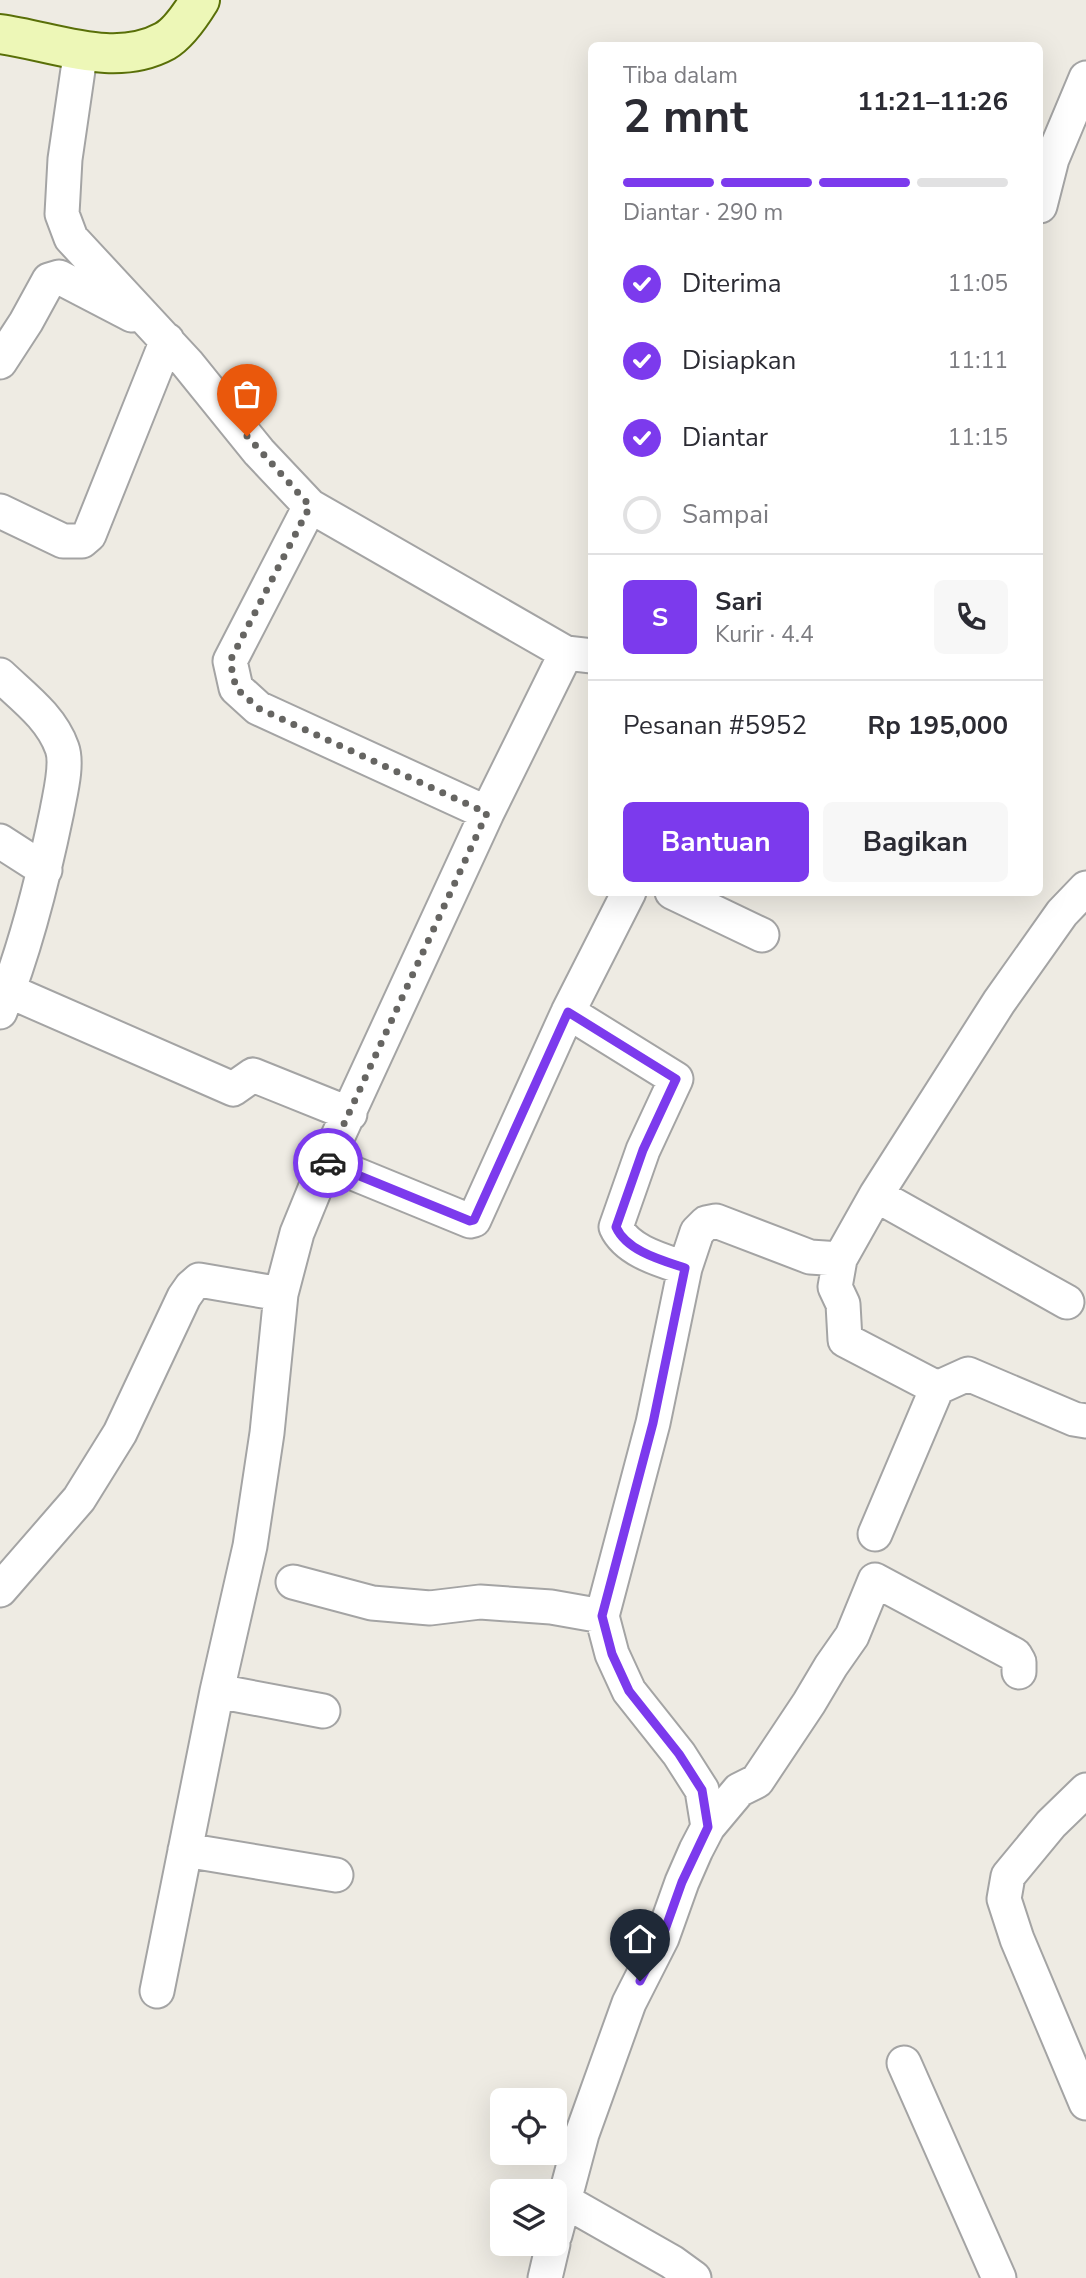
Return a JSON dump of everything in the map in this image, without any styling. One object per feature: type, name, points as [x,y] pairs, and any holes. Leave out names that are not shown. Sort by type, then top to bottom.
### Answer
[{"type":"street","points":[[0,34],[116,54],[138,51],[167,40],[192,13],[200,0]]},
{"type":"street","points":[[81,49],[65,159],[62,214],[71,238],[157,330],[222,404],[259,452],[310,506],[579,655],[487,813],[326,1163],[297,1233],[281,1294],[267,1433],[250,1546],[217,1691],[157,1990]]},
{"type":"street","points":[[1043,194],[1052,159],[1086,78]]},
{"type":"street","points":[[0,362],[49,280],[59,277],[157,330]]},
{"type":"street","points":[[0,511],[63,541],[85,538],[94,522],[157,330]]},
{"type":"street","points":[[310,506],[230,661],[236,688],[258,708],[487,813]]},
{"type":"street","points":[[0,675],[51,724],[64,750],[62,783],[45,870],[4,1001],[233,1089],[253,1075],[350,1114]]},
{"type":"street","points":[[0,841],[45,870]]},
{"type":"street","points":[[937,1388],[845,1340],[844,1304],[835,1287],[840,1259],[876,1195],[999,1002],[1074,920],[1086,888]]},
{"type":"street","points":[[326,1163],[470,1221],[474,1220],[568,1012],[627,896]]},
{"type":"street","points":[[681,896],[762,934]]},
{"type":"street","points":[[568,1012],[676,1079],[643,1150],[616,1227],[620,1236],[648,1255],[685,1268]]},
{"type":"street","points":[[876,1195],[1067,1302]]},
{"type":"street","points":[[708,1827],[702,1790],[679,1754],[629,1691],[612,1654],[602,1616],[653,1423],[685,1268],[697,1232],[706,1223],[716,1221],[810,1257],[840,1259]]},
{"type":"street","points":[[0,1590],[79,1499],[120,1433],[191,1287],[199,1280],[281,1294]]},
{"type":"street","points":[[875,1534],[937,1388],[968,1374],[1074,1419],[1086,1421]]},
{"type":"street","points":[[567,2186],[582,2134],[629,2003],[662,1938],[682,1882],[708,1827],[739,1790],[757,1782],[776,1754],[852,1636],[875,1580],[1015,1655],[1020,1662],[1020,1672]]},
{"type":"street","points":[[293,1582],[372,1603],[430,1608],[480,1602],[516,1604],[551,1606],[602,1616]]},
{"type":"street","points":[[217,1691],[323,1711]]},
{"type":"street","points":[[1086,1790],[1051,1824],[1008,1876],[1004,1899],[1017,1939],[1086,2103]]},
{"type":"street","points":[[185,1850],[336,1874]]},
{"type":"street","points":[[904,2063],[999,2278]]},
{"type":"street","points":[[567,2202],[672,2262],[694,2278]]},
{"type":"street","points":[[545,2278],[550,2256]]},
{"type":"way so far","points":[[247,436],[310,506],[230,661],[236,688],[258,708],[487,813],[328,1163]]},
{"type":"route","points":[[328,1163],[470,1221],[474,1220],[568,1012],[676,1079],[643,1150],[616,1227],[620,1236],[648,1255],[685,1268],[653,1423],[602,1616],[612,1654],[629,1691],[679,1754],[702,1790],[708,1827],[682,1882],[662,1938],[640,1981]]}]
